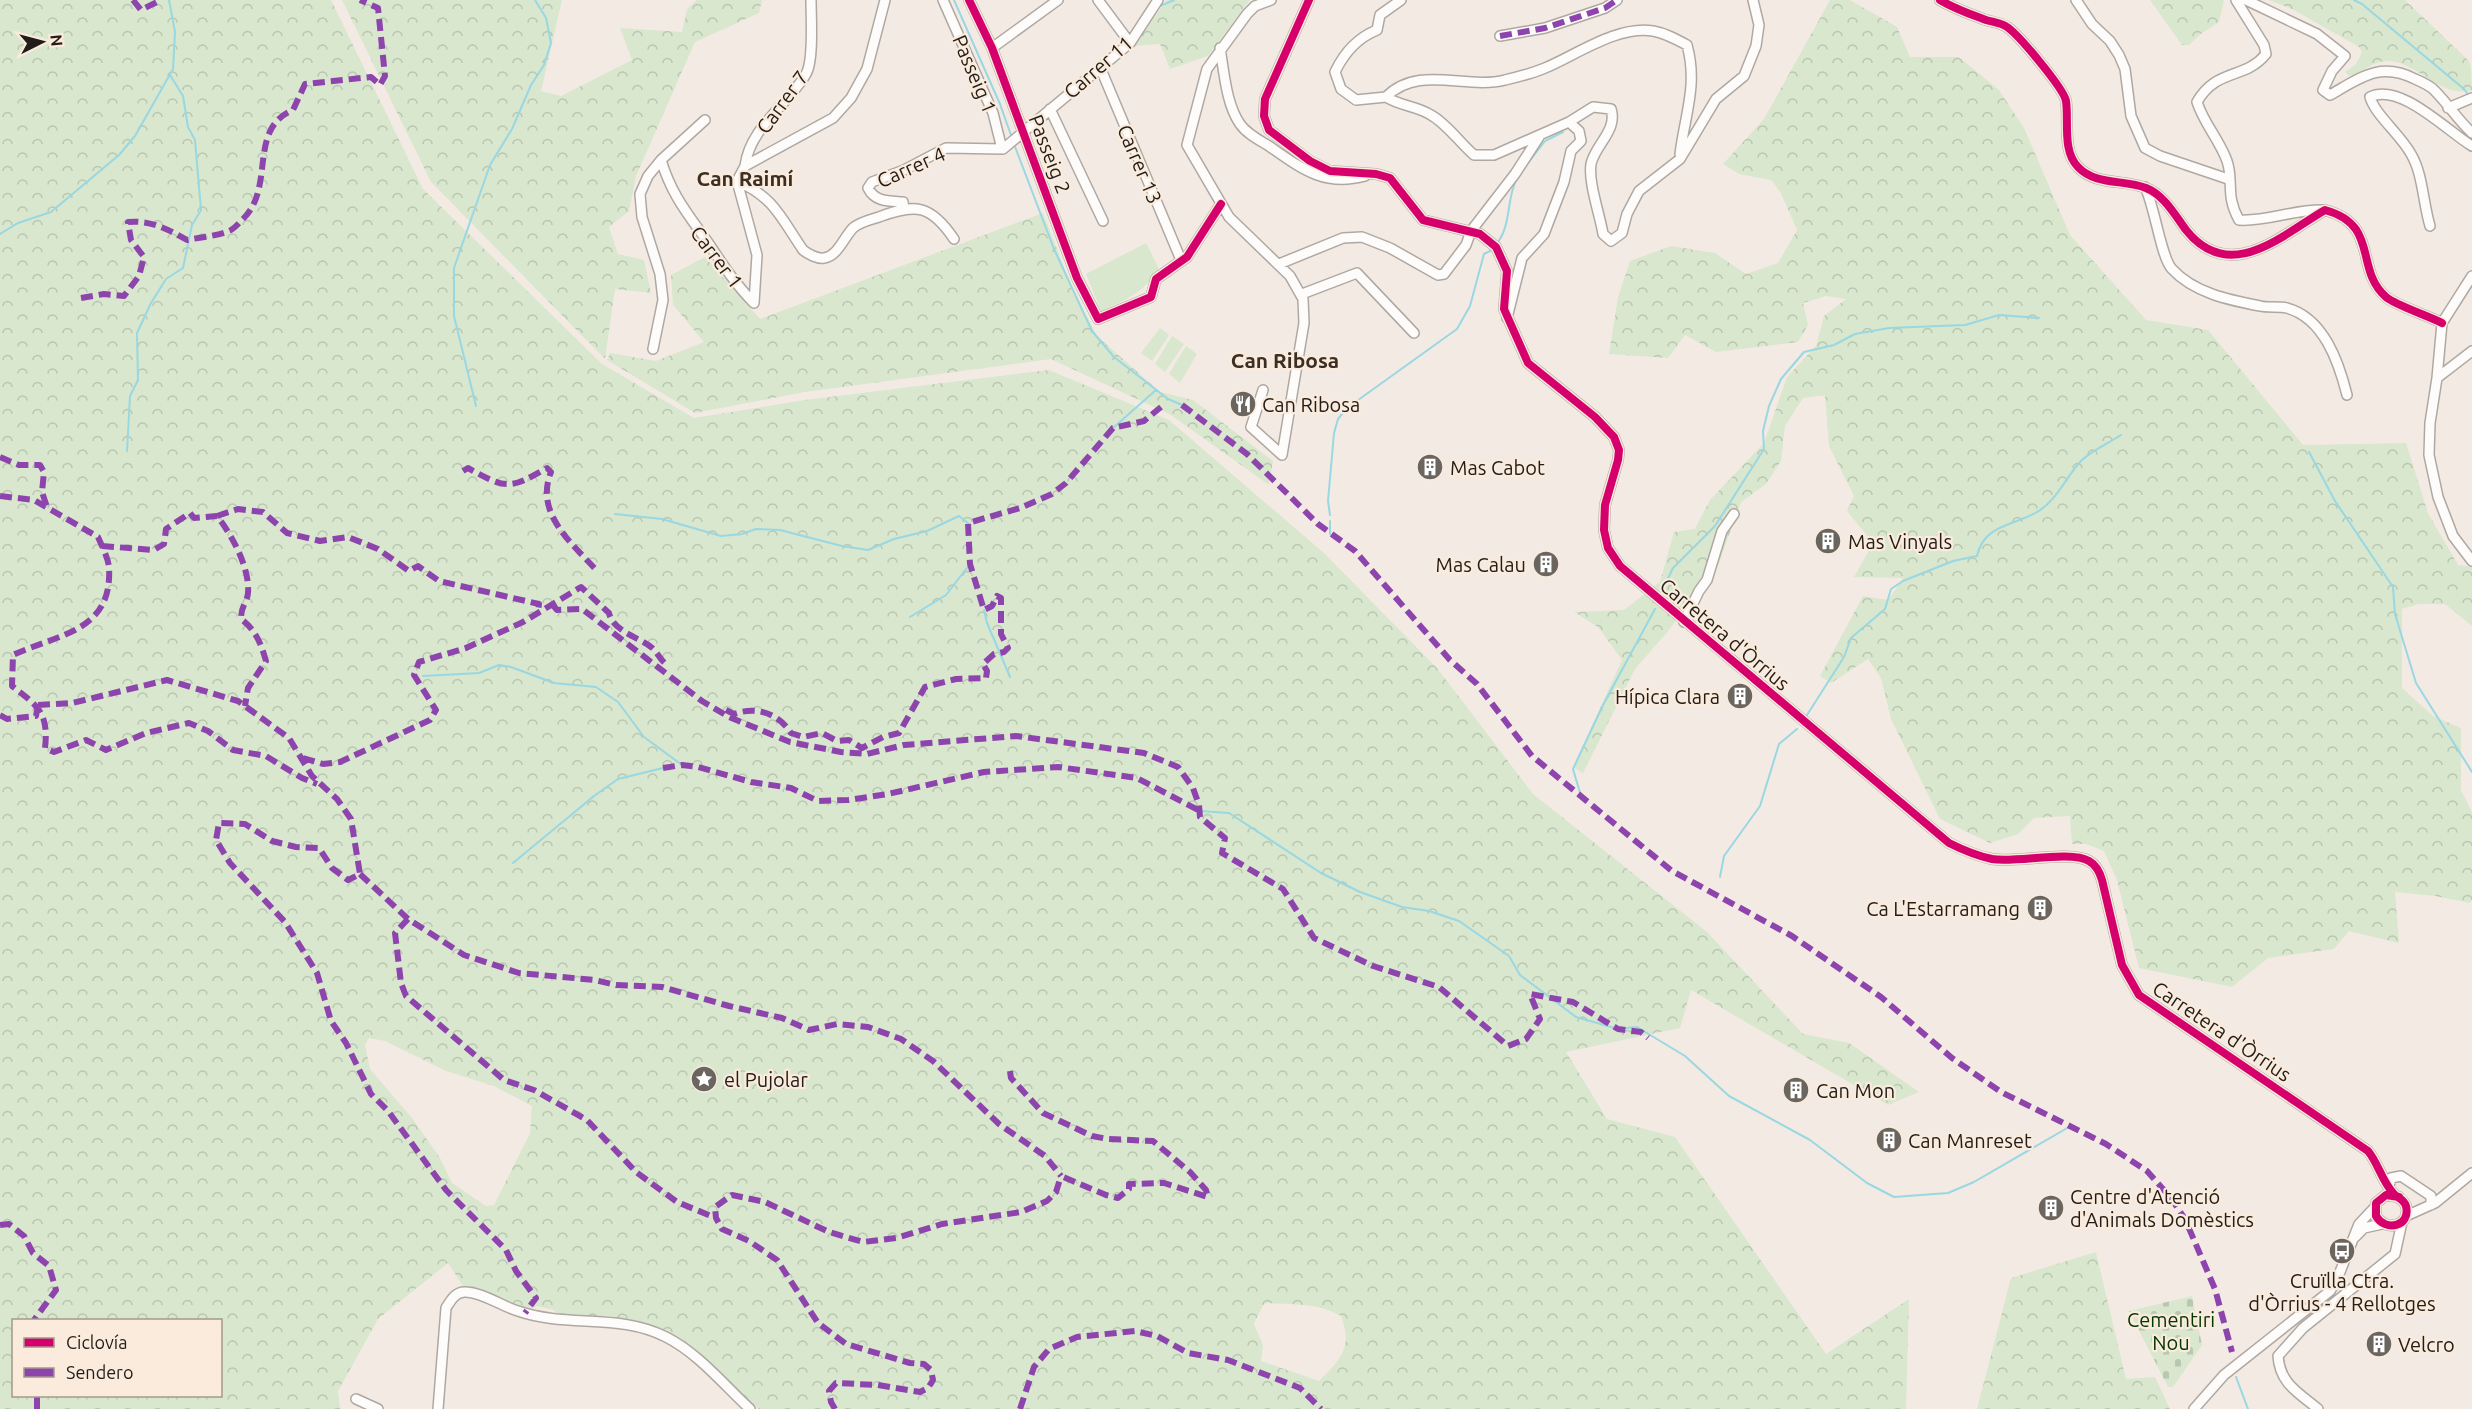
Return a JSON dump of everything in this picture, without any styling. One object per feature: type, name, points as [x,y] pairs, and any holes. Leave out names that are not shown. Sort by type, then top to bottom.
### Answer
[{"type":"street","name":"Carrer 7","points":[[737,181],[745,166],[746,155],[768,117],[807,73],[812,0]]},
{"type":"street","points":[[745,166],[833,118],[851,98],[867,69],[885,0]]},
{"type":"street","name":"Passeig 1","points":[[943,0],[993,113],[1002,149]]},
{"type":"street","name":"Passeig 2","points":[[969,0],[992,48],[1077,278],[1098,319],[1151,297],[1156,279],[1181,260]]},
{"type":"street","points":[[992,48],[1058,0]]},
{"type":"street","points":[[1098,0],[1130,43]]},
{"type":"street","name":"Carrer 11","points":[[1002,149],[1130,43],[1158,0]]},
{"type":"street","points":[[1263,390],[1251,427],[1282,455],[1304,323],[1302,294],[1279,264],[1229,217],[1187,145],[1207,69],[1220,48],[1255,6],[1271,0]]},
{"type":"street","name":"Carretera d'Òrrius","points":[[1310,0],[1265,99],[1266,124],[1281,142],[1321,167],[1330,171],[1373,174],[1390,178],[1412,209],[1423,220],[1471,231],[1489,241],[1504,260],[1507,271],[1504,298],[1507,318],[1528,363],[1595,417],[1614,437],[1619,450],[1618,460],[1603,517],[1608,548],[1631,577],[1949,843],[1968,852],[1993,859],[2082,859],[2095,865],[2102,880],[2126,978],[2139,995],[2368,1151],[2378,1163],[2387,1184],[2401,1199]]},
{"type":"street","points":[[1401,0],[1380,15],[1377,30],[1368,33],[1344,54],[1335,72],[1341,89],[1356,100],[1386,97],[1395,103],[1415,106],[1434,116],[1474,154],[1494,155],[1539,137],[1593,107],[1611,109],[1613,117],[1610,127],[1591,164],[1604,234],[1611,242],[1622,233],[1627,214],[1639,191],[1680,159],[1716,99],[1744,76],[1756,46],[1759,25],[1753,0]]},
{"type":"street","points":[[1500,36],[1545,28],[1605,8],[1617,0]]},
{"type":"street","points":[[1940,0],[1962,12],[2007,27],[2057,82],[2066,99],[2068,145],[2076,166],[2089,176],[2145,187],[2159,195],[2194,239],[2211,251],[2229,255],[2257,252],[2325,210]]},
{"type":"street","points":[[2076,0],[2092,24],[2110,41],[2119,56],[2125,69],[2131,116],[2145,148],[2160,156],[2228,179]]},
{"type":"street","points":[[2236,0],[2264,45],[2265,54],[2255,68],[2218,79],[2204,90],[2198,102],[2202,117],[2228,165],[2232,207],[2239,220],[2254,221],[2301,209],[2325,210],[2339,214],[2350,223],[2363,241],[2371,276],[2387,298],[2442,323]]},
{"type":"street","points":[[2246,0],[2317,34],[2345,56],[2332,71],[2323,90],[2330,95],[2360,77],[2386,69],[2405,74],[2434,89],[2448,108],[2472,133]]},
{"type":"street","points":[[1386,97],[1397,85],[1415,80],[1503,81],[1546,68],[1606,39],[1637,30],[1653,31],[1687,45],[1692,63],[1693,90],[1684,125],[1680,159]]},
{"type":"street","points":[[1220,48],[1233,108],[1240,124],[1249,133],[1312,174],[1345,181],[1373,174]]},
{"type":"street","name":"Carrer 13","points":[[1100,67],[1181,260]]},
{"type":"street","points":[[2430,226],[2414,160],[2392,126],[2372,105],[2370,97],[2378,93],[2388,93],[2401,99],[2443,124],[2472,147]]},
{"type":"street","points":[[2448,108],[2472,98]]},
{"type":"street","points":[[1050,109],[1103,221]]},
{"type":"street","points":[[653,349],[663,300],[660,274],[642,217],[639,194],[648,176],[661,160],[705,120]]},
{"type":"street","points":[[1507,318],[1522,258],[1544,234],[1564,182],[1571,151],[1581,141],[1580,131],[1569,122]]},
{"type":"street","points":[[1279,264],[1344,238],[1362,237],[1390,248],[1438,275],[1444,274],[1466,245],[1471,231],[1515,174],[1539,137]]},
{"type":"street","name":"Carrer 4","points":[[904,209],[903,202],[881,200],[872,196],[868,188],[872,182],[904,170],[945,148],[1002,149]]},
{"type":"street","name":"Carrer 1","points":[[661,160],[672,192],[689,220],[707,242],[733,282],[754,303],[757,255],[737,181]]},
{"type":"street","points":[[737,181],[759,190],[802,250],[810,255],[824,258],[835,252],[853,228],[861,223],[904,209],[920,208],[931,213],[954,238]]},
{"type":"street","points":[[2145,187],[2152,201],[2169,267],[2204,292],[2261,306],[2287,308],[2304,317],[2325,338],[2335,357],[2347,395]]},
{"type":"street","points":[[1181,260],[1195,246],[1221,204]]},
{"type":"street","points":[[1302,294],[1357,273],[1414,333]]},
{"type":"street","points":[[2472,276],[2442,323],[2437,378],[2431,408],[2429,455],[2438,497],[2453,536],[2472,561]]},
{"type":"street","points":[[2437,378],[2472,351]]},
{"type":"street","points":[[1684,622],[1707,580],[1722,531],[1734,514]]},
{"type":"street","points":[[2353,1238],[2364,1228],[2386,1225],[2404,1219],[2428,1206],[2472,1173]]},
{"type":"street","points":[[2195,1408],[2224,1374],[2330,1290],[2338,1277],[2359,1224],[2378,1202],[2391,1178],[2401,1176],[2431,1196],[2428,1206]]},
{"type":"street","points":[[2399,1247],[2386,1225],[2376,1216],[2378,1202],[2389,1195],[2428,1206]]},
{"type":"street","points":[[2318,1409],[2279,1372],[2278,1356],[2303,1328],[2386,1264],[2399,1247],[2404,1219],[2401,1199]]},
{"type":"street","points":[[438,1409],[446,1308],[455,1296],[463,1292],[483,1296],[519,1312],[546,1319],[626,1323],[651,1330],[680,1345],[750,1409]]},
{"type":"street","points":[[2204,1396],[2206,1409]]},
{"type":"street","points":[[356,1399],[378,1409]]},
{"type":"green space","points":[[0,0],[331,0],[423,189],[602,364],[694,418],[805,400],[1049,370],[1169,420],[1324,553],[1437,668],[1533,794],[1707,932],[1803,1034],[1849,1043],[1919,1092],[1888,1105],[1691,990],[1680,1028],[1566,1052],[1607,1119],[1675,1137],[1826,1354],[1909,1299],[1906,1409],[759,1409],[683,1340],[667,1331],[637,1321],[607,1317],[558,1316],[554,1310],[537,1306],[531,1309],[463,1286],[448,1263],[378,1319],[338,1391],[340,1409],[0,1409]],"holes":[[[369,1038],[385,1041],[446,1071],[494,1086],[532,1106],[530,1133],[494,1205],[486,1206],[452,1183],[440,1158],[412,1118],[370,1069],[365,1045]],[[1267,1303],[1314,1306],[1341,1316],[1346,1336],[1343,1352],[1319,1381],[1261,1361],[1263,1345],[1254,1324],[1263,1305]]]},
{"type":"green space","points":[[342,0],[562,0],[541,91],[561,96],[632,60],[620,28],[682,32],[687,9],[697,0],[762,0],[759,13],[695,42],[636,176],[629,211],[609,227],[618,254],[644,260],[651,293],[615,289],[605,359],[431,182]]},
{"type":"green space","points":[[1167,0],[1250,0],[1208,56],[1170,69],[1160,44],[1133,46]]},
{"type":"green space","points":[[1830,0],[1850,0],[1897,27],[1910,57],[1959,57],[1999,90],[2024,128],[2070,235],[2146,320],[2208,330],[2303,445],[2406,443],[2428,513],[2458,565],[2472,567],[2472,626],[2445,604],[2418,604],[2402,609],[2402,688],[2433,716],[2461,728],[2461,790],[2472,812],[2472,900],[2470,903],[2435,896],[2395,892],[2399,943],[2349,931],[2334,949],[2268,958],[2232,987],[2139,968],[2117,880],[2104,851],[2086,844],[2072,844],[2070,816],[2034,818],[2018,834],[1990,843],[1940,819],[1891,719],[1881,678],[1868,659],[1831,683],[1820,676],[1863,596],[1888,600],[1903,578],[1854,577],[1873,543],[1847,511],[1854,496],[1829,446],[1825,395],[1803,398],[1785,426],[1781,461],[1766,484],[1741,502],[1719,563],[1669,630],[1635,669],[1583,773],[1573,767],[1622,660],[1598,627],[1574,612],[1624,610],[1660,582],[1674,532],[1695,529],[1710,500],[1764,443],[1787,377],[1816,346],[1824,316],[1846,299],[1826,296],[1803,303],[1808,325],[1798,342],[1716,352],[1685,335],[1668,358],[1609,354],[1618,297],[1630,261],[1671,246],[1715,253],[1746,274],[1778,263],[1797,230],[1781,193],[1771,180],[1739,174],[1723,164],[1764,119]]},
{"type":"green space","points":[[2150,0],[2224,0],[2219,22],[2189,45],[2182,45]]},
{"type":"green space","points":[[2269,0],[2405,0],[2469,61],[2472,91],[2449,89],[2409,67],[2388,61],[2377,63],[2349,76],[2345,72],[2356,64],[2362,52],[2359,47],[2292,9]]},
{"type":"green space","points":[[1043,213],[1073,290],[1097,336],[1160,392],[1193,400],[1273,461],[1269,485],[1171,415],[1051,359],[805,392],[695,413],[607,360],[610,353],[656,361],[704,342],[673,305],[671,275],[705,257],[760,319]]},
{"type":"green space","points":[[1146,243],[1159,269],[1147,284],[1134,294],[1101,311],[1086,274]]},
{"type":"green space","points":[[1160,328],[1169,335],[1152,361],[1141,353]]},
{"type":"green space","points":[[1172,336],[1184,344],[1165,372],[1155,364]]},
{"type":"green space","points":[[1186,346],[1197,354],[1180,383],[1169,374]]},
{"type":"green space","points":[[2096,1252],[2126,1379],[2155,1377],[2170,1409],[1977,1409],[2011,1278]]},
{"type":"green space","name":"Cementiri Nou","points":[[2192,1296],[2202,1345],[2173,1387],[2168,1387],[2129,1311]]},
{"type":"waterway","points":[[0,234],[18,223],[51,212],[119,155],[135,136],[173,69],[175,32],[169,0]]},
{"type":"waterway","points":[[476,406],[454,316],[454,268],[490,165],[512,129],[531,85],[544,65],[551,43],[546,18],[535,0]]},
{"type":"waterway","points":[[954,0],[1000,104],[1012,138]]},
{"type":"waterway","points":[[1160,6],[1174,0]]},
{"type":"waterway","points":[[2354,0],[2362,4],[2464,89],[2469,96]]},
{"type":"waterway","points":[[127,451],[130,396],[138,380],[137,333],[151,303],[166,279],[183,268],[192,225],[201,210],[195,140],[188,127],[183,96],[170,75]]},
{"type":"waterway","points":[[1528,163],[1545,141],[1563,132]]},
{"type":"waterway","points":[[1014,144],[1054,249],[1092,331],[1114,357],[1168,399],[1182,405]]},
{"type":"waterway","points":[[1498,242],[1505,226],[1512,191],[1519,175]]},
{"type":"waterway","points":[[1330,515],[1328,501],[1334,433],[1338,419],[1347,408],[1457,329],[1470,306],[1484,254],[1490,251]]},
{"type":"waterway","points":[[1660,595],[1673,568],[1715,526],[1764,449],[1763,431],[1769,406],[1781,379],[1804,352],[1834,345],[1855,334],[1889,328],[1965,325],[1999,315],[2039,318]]},
{"type":"waterway","points":[[1113,428],[1156,390]]},
{"type":"waterway","points":[[1807,715],[1844,657],[1851,638],[1885,609],[1891,589],[1903,581],[1953,561],[1977,556],[1981,545],[1993,532],[2028,517],[2044,507],[2082,460],[2121,435]]},
{"type":"waterway","points":[[2309,452],[2335,501],[2393,587],[2395,614],[2416,683],[2472,772]]},
{"type":"waterway","points":[[615,514],[662,519],[721,536],[742,534],[756,529],[780,530],[842,546],[868,550],[894,539],[927,531],[959,516],[968,523]]},
{"type":"waterway","points":[[1330,521],[1330,534]]},
{"type":"waterway","points":[[910,617],[946,595],[970,564]]},
{"type":"waterway","points":[[1581,796],[1573,769],[1603,705],[1655,609]]},
{"type":"waterway","points":[[984,610],[987,623],[1010,677]]},
{"type":"waterway","points":[[423,676],[479,673],[499,665],[511,667],[554,683],[596,687],[618,702],[644,737],[682,765]]},
{"type":"waterway","points":[[1720,877],[1724,856],[1760,806],[1779,744],[1797,729]]},
{"type":"waterway","points":[[513,863],[618,779],[663,768]]},
{"type":"waterway","points":[[1200,811],[1229,813],[1321,873],[1360,892],[1402,907],[1429,911],[1459,921],[1509,956],[1520,975],[1576,1017],[1618,1029],[1637,1027],[1685,1056],[1729,1096],[1810,1140],[1867,1183],[1894,1197],[1948,1193],[1974,1182],[2069,1127]]},
{"type":"waterway","points":[[2236,1377],[2248,1409]]},
{"type":"marked path","points":[[133,0],[141,10],[161,0]]},
{"type":"marked path","points":[[81,298],[104,294],[124,296],[139,276],[144,257],[131,240],[128,222],[144,222],[159,226],[187,240],[224,233],[236,226],[253,206],[270,131],[279,119],[293,110],[305,84],[371,77],[380,85],[385,76],[378,8],[360,0]]},
{"type":"marked path","points":[[1500,36],[1545,28],[1605,8],[1617,0]]},
{"type":"marked path","points":[[1182,405],[1247,454],[1318,524],[1355,551],[1450,660],[1477,684],[1532,756],[1672,871],[1792,936],[1881,997],[1952,1058],[2001,1092],[2106,1144],[2147,1171],[2171,1198],[2185,1219],[2215,1289],[2232,1352]]},
{"type":"marked path","points":[[726,710],[734,714],[750,711],[766,713],[780,720],[791,733],[803,737],[822,733],[837,741],[849,740],[862,748],[883,737],[899,733],[925,687],[956,679],[986,678],[987,671],[983,664],[994,654],[1004,652],[1008,648],[1001,634],[1001,598],[997,596],[992,606],[984,610],[970,564],[968,523],[1020,508],[1052,494],[1066,483],[1113,428],[1144,421],[1161,407]]},
{"type":"marked path","points":[[0,457],[19,465],[40,465],[44,472],[42,492],[47,507]]},
{"type":"marked path","points":[[463,471],[468,468],[491,480],[508,484],[524,480],[547,468],[551,472],[547,487],[552,515],[568,539],[598,572]]},
{"type":"marked path","points":[[0,496],[34,500],[98,537],[109,567],[108,589],[102,605],[92,618],[79,628],[13,655],[12,686],[40,711],[45,726],[45,748],[54,752],[86,740],[106,750],[146,733],[189,723],[208,731],[233,750],[266,756],[302,778],[317,784]]},
{"type":"marked path","points":[[217,516],[238,509],[263,512],[287,533],[320,541],[348,537],[378,549],[409,571],[418,566],[439,581],[539,604],[538,611]]},
{"type":"marked path","points":[[102,546],[154,550],[164,544],[166,529],[190,513],[194,518],[217,516],[234,542],[246,573],[248,593],[241,619],[251,628],[257,638],[266,661],[248,688],[245,706]]},
{"type":"marked path","points":[[303,758],[323,764],[340,762],[430,720],[436,710],[414,675],[419,662],[466,648],[523,622],[581,587],[609,613],[615,624],[651,647],[667,665]]},
{"type":"marked path","points":[[552,604],[557,610],[582,609],[702,701],[729,717],[790,742],[841,752],[867,754],[904,745],[1016,736],[1144,753],[1178,767],[1193,788],[1199,805],[1200,817],[1225,838],[1222,853],[1283,889],[1314,938],[1373,966],[1439,987],[1508,1046],[1526,1039],[1540,1019],[1530,994],[1573,1002],[1618,1029],[1641,1032],[1648,1038]]},
{"type":"marked path","points":[[38,705],[72,703],[167,680],[238,701],[289,738],[312,776],[337,799],[351,819],[360,874],[348,880],[332,868],[319,848],[296,847],[272,841],[245,824],[219,823],[216,840],[230,863],[285,922],[317,973],[331,1021],[346,1043],[371,1094],[388,1111],[446,1190],[506,1250],[516,1271],[536,1298],[525,1313]]},
{"type":"marked path","points":[[0,715],[7,719],[36,716],[38,705]]},
{"type":"marked path","points":[[663,768],[682,765],[698,767],[751,782],[791,788],[818,801],[848,800],[888,794],[984,772],[1058,767],[1137,778],[1200,811]]},
{"type":"marked path","points":[[360,874],[408,919],[464,955],[519,973],[595,980],[616,985],[662,987],[782,1018],[809,1030],[837,1024],[868,1027],[901,1039],[933,1061],[999,1124],[1045,1156],[1061,1176]]},
{"type":"marked path","points":[[408,919],[395,933],[401,983],[406,996],[504,1080],[534,1090],[587,1120],[636,1172],[677,1202],[716,1218]]},
{"type":"marked path","points":[[1010,1071],[1011,1078],[1043,1113],[1092,1136],[1153,1141],[1190,1172],[1206,1190],[1208,1197],[1164,1183],[1129,1184],[1129,1189],[1118,1198],[1061,1176]]},
{"type":"marked path","points":[[835,1409],[829,1391],[836,1383],[878,1385],[920,1392],[928,1388],[933,1380],[931,1370],[924,1364],[910,1363],[846,1344],[818,1323],[777,1260],[749,1241],[722,1229],[716,1218],[715,1207],[732,1195],[765,1202],[829,1232],[863,1242],[896,1238],[942,1224],[1021,1212],[1047,1201],[1056,1192],[1061,1176]]},
{"type":"marked path","points":[[0,1225],[9,1224],[24,1236],[33,1253],[49,1266],[56,1290],[35,1319]]},
{"type":"marked path","points":[[1020,1409],[1034,1367],[1049,1349],[1077,1337],[1135,1331],[1157,1336],[1188,1353],[1228,1360],[1300,1388],[1321,1409]]},
{"type":"marked path","points":[[37,1397],[37,1409]]},
{"type":"cycle path","points":[[969,0],[992,48],[1077,278],[1098,319],[1151,297],[1156,279],[1187,257],[1221,204]]},
{"type":"cycle path","points":[[1309,0],[1265,99],[1264,116],[1269,130],[1310,161],[1330,171],[1376,174],[1390,178],[1423,220],[1480,234],[1496,247],[1507,271],[1504,309],[1528,363],[1595,417],[1614,437],[1619,450],[1618,460],[1605,505],[1604,530],[1608,548],[1620,566],[1949,843],[1992,859],[2069,857],[2089,861],[2097,869],[2102,880],[2122,965],[2139,995],[2368,1151],[2389,1188],[2396,1196],[2398,1197],[2404,1202],[2406,1206],[2407,1213],[2401,1223],[2391,1225],[2380,1221],[2376,1216],[2376,1203],[2386,1195],[2399,1197]]},
{"type":"cycle path","points":[[1940,0],[2005,26],[2050,74],[2066,101],[2070,153],[2078,167],[2085,173],[2102,180],[2138,185],[2152,191],[2164,200],[2186,230],[2203,246],[2220,254],[2238,254],[2256,250],[2274,242],[2325,210],[2342,217],[2353,226],[2360,237],[2376,286],[2386,297],[2442,323]]},
{"type":"place","name":"Can Ribosa","points":[[1243,404]]},
{"type":"place","name":"Mas Cabot","points":[[1430,467]]},
{"type":"place","name":"Mas Vinyals","points":[[1828,541]]},
{"type":"place","name":"Mas Calau","points":[[1546,564]]},
{"type":"place","name":"Hípica Clara","points":[[1740,696]]},
{"type":"place","name":"Ca L'Estarramang","points":[[2040,908]]},
{"type":"place","name":"el Pujolar","points":[[704,1079]]},
{"type":"place","name":"Can Mon","points":[[1796,1090]]},
{"type":"place","name":"Can Manreset","points":[[1889,1140]]},
{"type":"place","name":"Centre d'Atenció d'Animals Domèstics","points":[[2051,1208]]},
{"type":"place","name":"Cruïlla Ctra. d'Òrrius - 4 Rellotges","points":[[2342,1251]]},
{"type":"place","name":"Velcro","points":[[2379,1344]]},
{"type":"district","name":"Can Raimí","points":[[745,178]]},
{"type":"district","name":"Can Ribosa","points":[[1285,360]]}]
